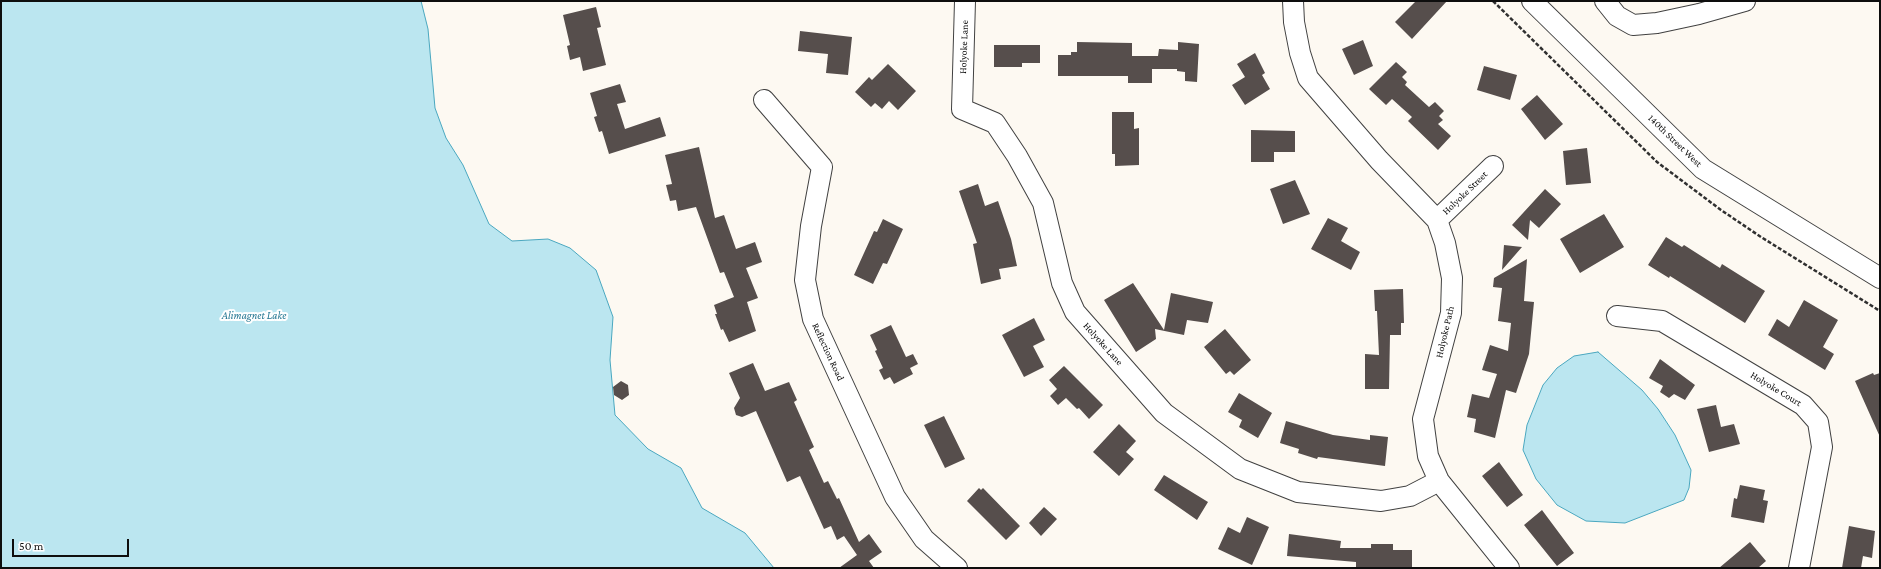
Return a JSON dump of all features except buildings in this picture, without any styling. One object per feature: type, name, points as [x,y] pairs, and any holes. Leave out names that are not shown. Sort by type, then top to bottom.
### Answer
[{"type":"street","name":"Holyoke Lane","points":[[965,1],[962,109],[995,123],[1017,156],[1042,203],[1062,283],[1075,312],[1164,413],[1240,469],[1298,492],[1381,501],[1410,496],[1438,481]]},
{"type":"street","name":"Holyoke Path","points":[[1293,1],[1294,22],[1300,53],[1308,78],[1380,160],[1437,220],[1445,243],[1452,278],[1451,313],[1423,419],[1428,456],[1438,481],[1509,568]]},
{"type":"street","name":"140th Street West","points":[[1532,1],[1703,169],[1880,278]]},
{"type":"street","points":[[1605,1],[1617,16],[1633,25],[1657,23],[1699,14],[1745,1]]},
{"type":"street","name":"Reflection Road","points":[[764,100],[822,167],[811,226],[805,280],[813,319],[896,497],[924,539],[957,568]]},
{"type":"street","name":"Holyoke Street","points":[[1437,220],[1493,166]]},
{"type":"street","name":"Holyoke Court","points":[[1616,316],[1662,322],[1803,405],[1818,422],[1822,447],[1799,568]]},
{"type":"water","name":"Alimagnet Lake","points":[[1,1],[421,1],[428,29],[435,108],[446,138],[463,165],[489,224],[512,241],[548,239],[570,248],[596,270],[613,317],[610,360],[615,415],[648,449],[681,468],[702,508],[745,533],[774,568],[1,568]]},
{"type":"water","points":[[1598,352],[1642,390],[1658,409],[1675,435],[1691,470],[1689,488],[1684,500],[1625,523],[1586,521],[1557,505],[1536,479],[1523,450],[1527,425],[1543,385],[1557,368],[1574,356]]}]
